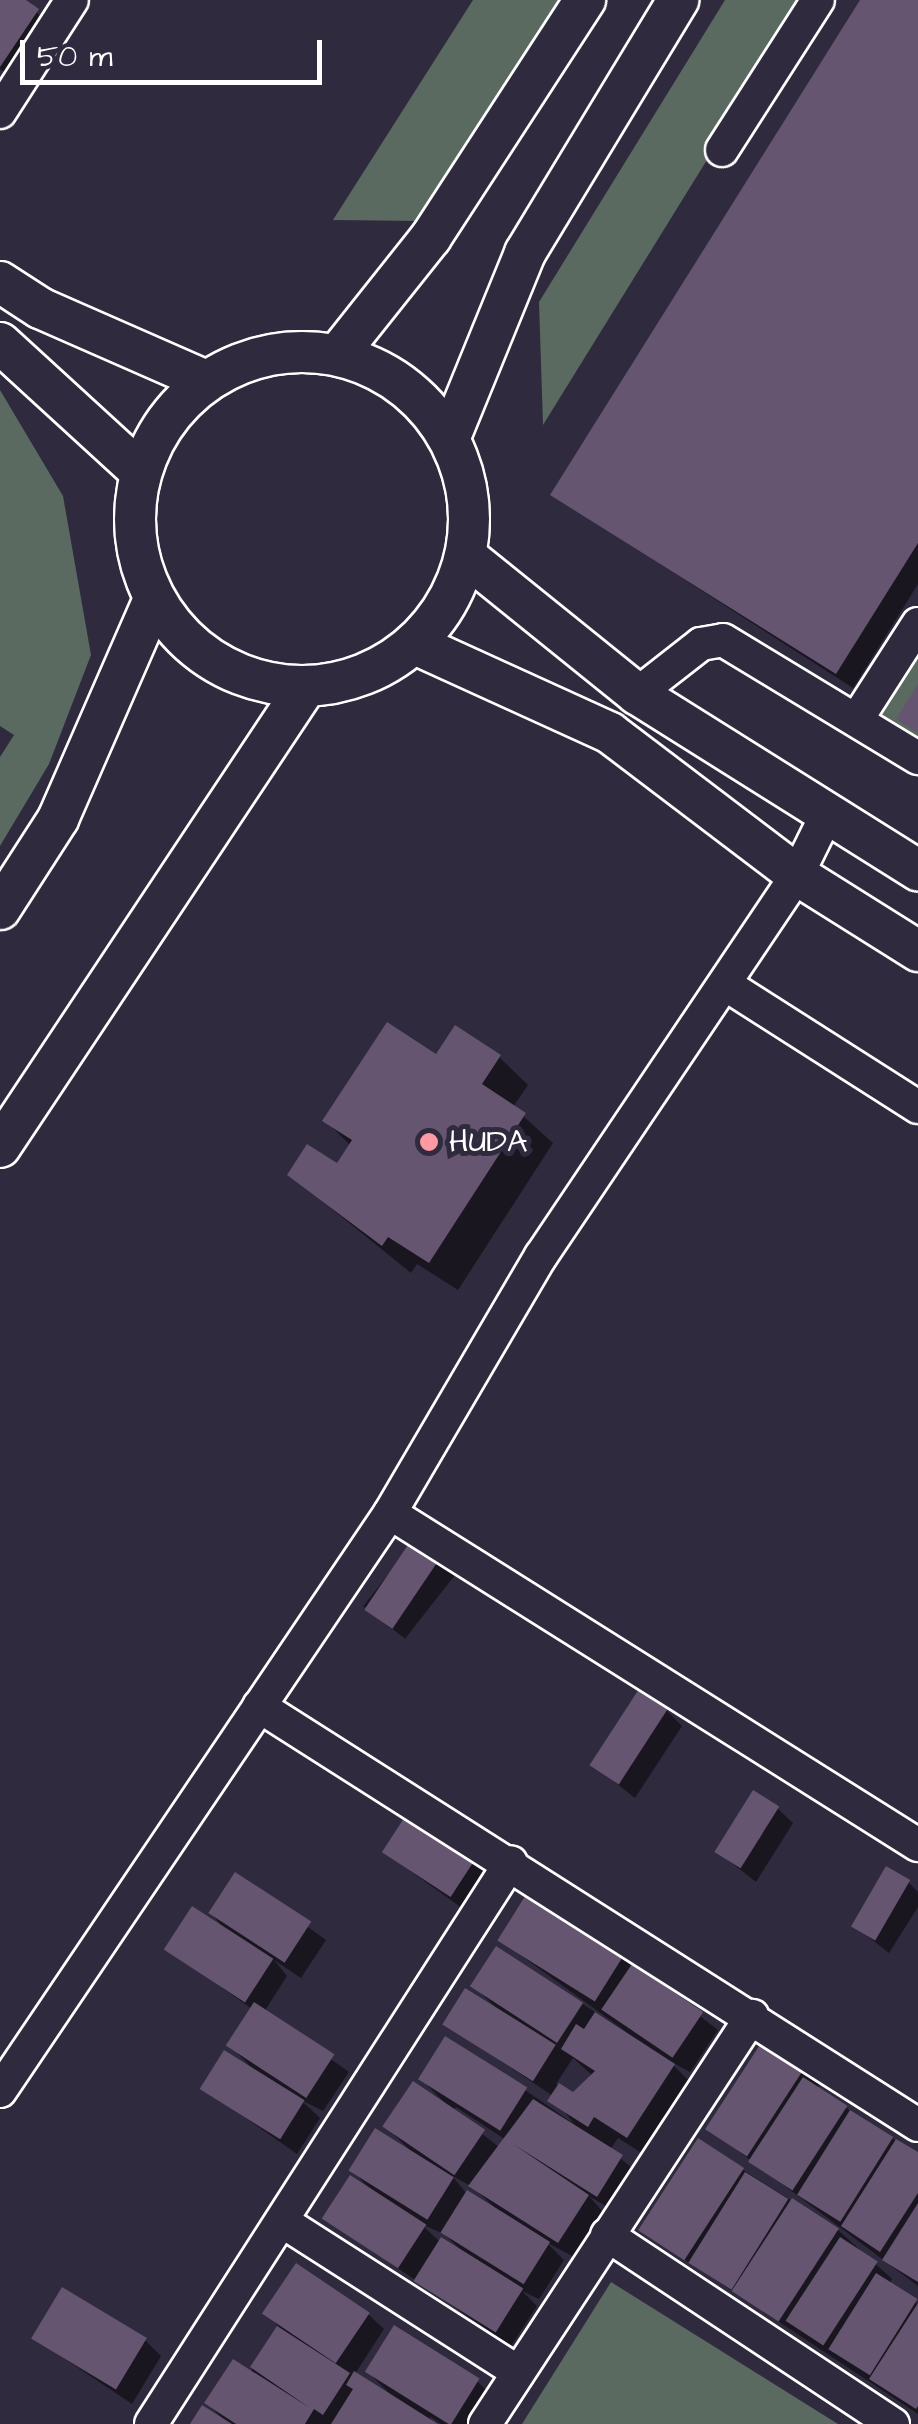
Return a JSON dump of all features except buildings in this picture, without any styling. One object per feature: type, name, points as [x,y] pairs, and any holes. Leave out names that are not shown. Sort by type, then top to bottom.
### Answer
[{"type":"street","points":[[0,112],[72,0]]},
{"type":"street","points":[[338,354],[431,237],[585,0]]},
{"type":"street","points":[[450,438],[525,253],[678,0]]},
{"type":"street","points":[[722,150],[818,0]]},
{"type":"street","points":[[0,282],[40,308],[206,381]]},
{"type":"street","points":[[0,343],[141,472]]},
{"type":"street","points":[[292,350],[338,354],[395,380],[421,399],[450,438],[468,502],[466,556],[447,604],[414,644],[344,682],[305,688],[259,682],[216,665],[181,636],[154,600],[138,559],[134,515],[141,472],[165,421],[206,381],[247,360],[292,350]]},
{"type":"street","points":[[466,556],[636,694],[918,870]]},
{"type":"street","points":[[0,909],[58,819],[154,600]]},
{"type":"street","points":[[857,719],[918,624]]},
{"type":"street","points":[[636,694],[701,644],[722,640],[918,758]]},
{"type":"street","points":[[414,644],[610,733],[798,876],[918,951]]},
{"type":"street","points":[[0,1147],[305,688]]},
{"type":"street","points":[[0,2091],[390,1513],[541,1256],[798,876],[828,812]]},
{"type":"street","points":[[726,984],[918,1107]]},
{"type":"street","points":[[390,1513],[918,1845]]},
{"type":"street","points":[[258,1706],[510,1862],[918,2124]]},
{"type":"street","points":[[151,2424],[285,2224],[510,1862]]},
{"type":"street","points":[[485,2424],[752,2016]]},
{"type":"street","points":[[285,2224],[518,2372]]},
{"type":"street","points":[[606,2235],[893,2424]]},
{"type":"green space","points":[[473,0],[564,0],[419,221],[333,220]]},
{"type":"green space","points":[[725,0],[806,0],[543,425],[539,302]]},
{"type":"green space","points":[[0,390],[63,496],[91,655],[49,764],[0,846],[0,757],[14,735],[0,726]]},
{"type":"green space","points":[[918,624],[918,758],[857,719]]},
{"type":"green space","points":[[611,2282],[838,2424],[522,2424]]},
{"type":"place","name":"HUDA","points":[[429,1142]]}]
